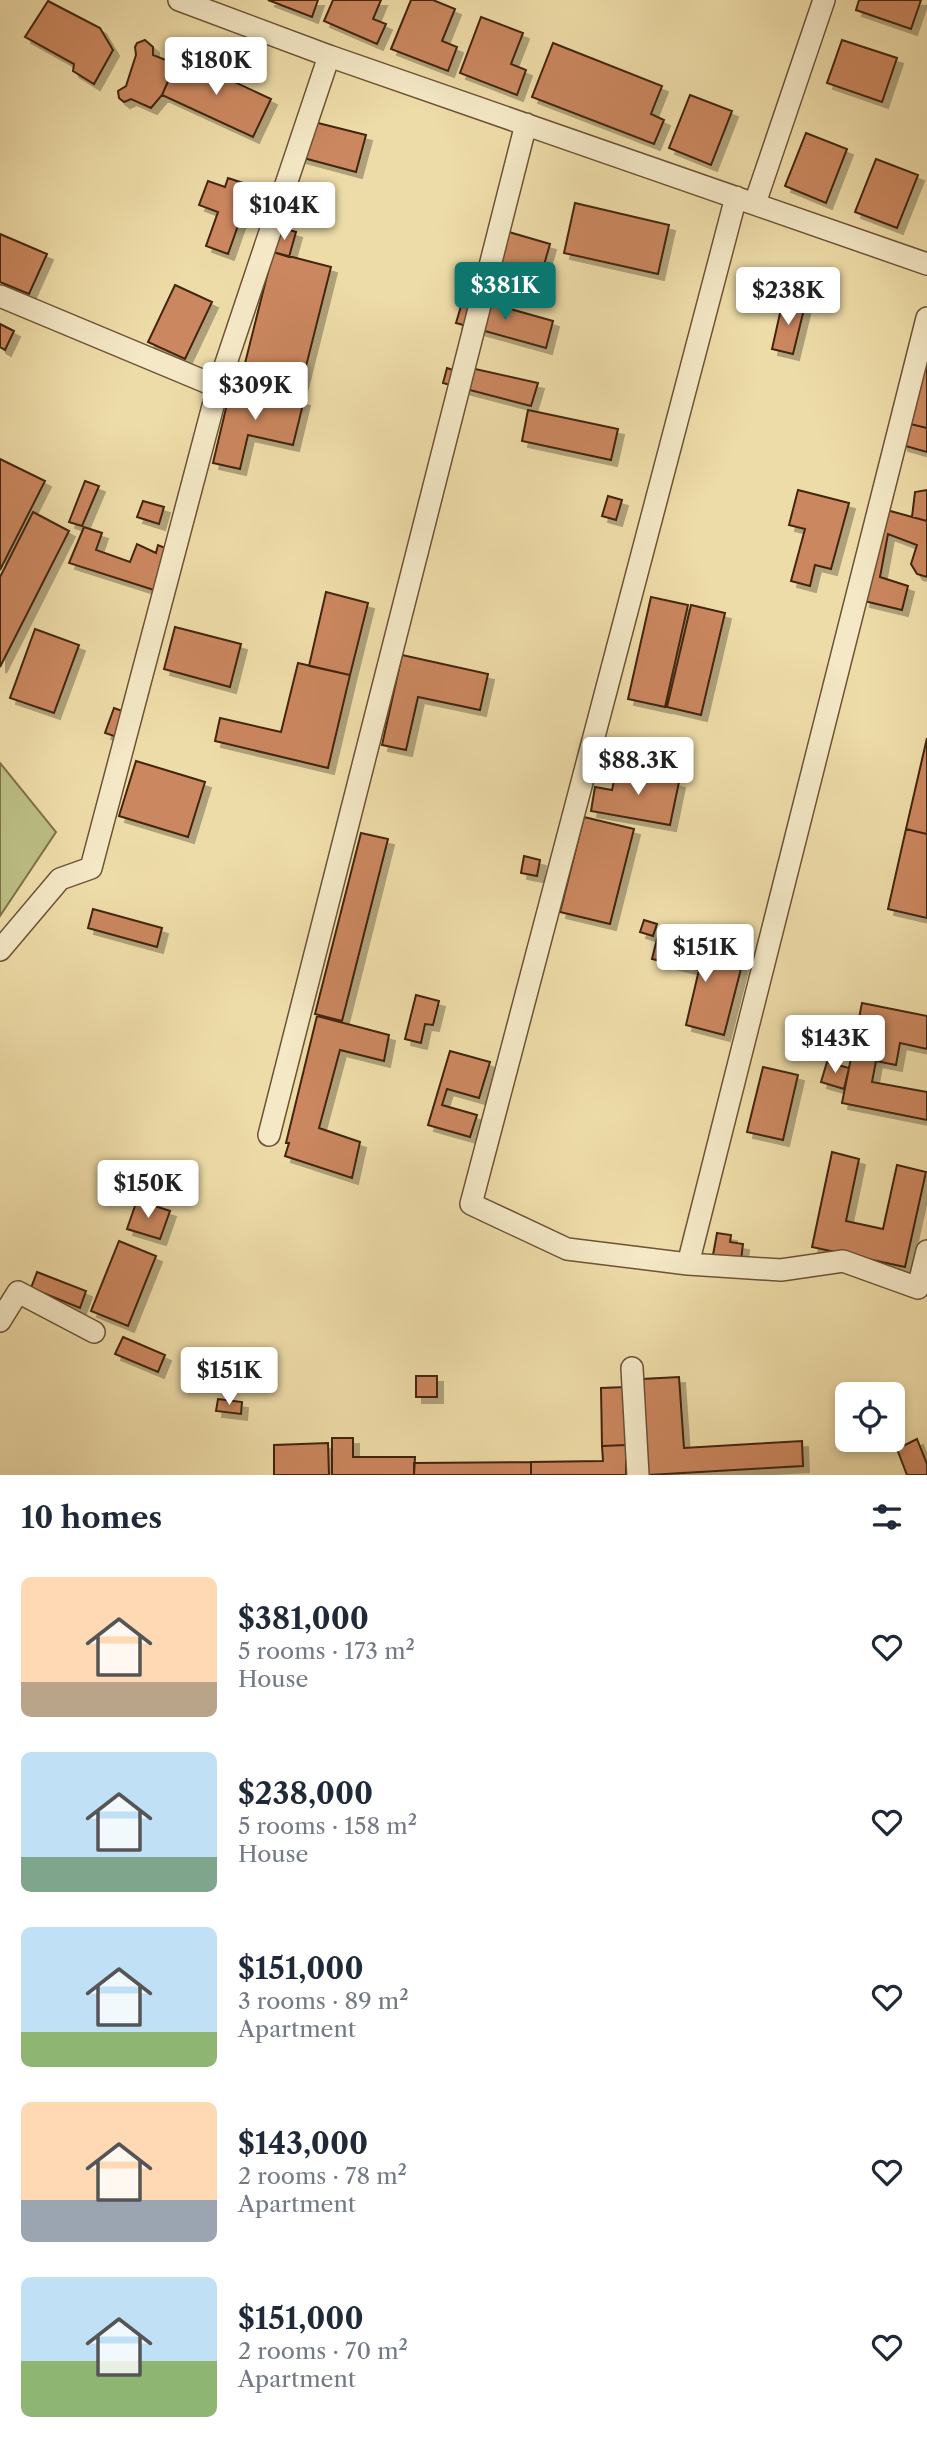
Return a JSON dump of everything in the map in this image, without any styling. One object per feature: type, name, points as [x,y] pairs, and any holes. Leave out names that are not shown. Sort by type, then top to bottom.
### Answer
[{"type":"street","points":[[179,0],[329,56],[927,264]]},
{"type":"street","points":[[824,0],[746,200],[471,1204],[566,1250],[688,1264],[781,1270],[843,1261],[918,1288],[927,1251]]},
{"type":"street","points":[[0,950],[60,879],[91,868],[218,387],[329,56]]},
{"type":"street","points":[[269,1135],[526,124]]},
{"type":"street","points":[[0,296],[218,387]]},
{"type":"street","points":[[688,1264],[927,318]]},
{"type":"street","points":[[0,1321],[18,1292],[94,1332]]},
{"type":"street","points":[[632,1367],[638,1475]]},
{"type":"green space","points":[[0,763],[56,832],[0,916]]},
{"type":"building","points":[[268,0],[318,0],[312,17]]},
{"type":"building","points":[[333,0],[381,0],[373,19],[386,24],[377,44],[324,21]]},
{"type":"building","points":[[411,0],[433,0],[455,9],[442,41],[457,47],[448,71],[391,49]]},
{"type":"building","points":[[859,0],[921,0],[911,29],[856,10]]},
{"type":"building","points":[[48,1],[100,28],[113,50],[94,84],[73,71],[74,64],[25,37]]},
{"type":"building","points":[[481,17],[523,33],[511,64],[526,70],[517,95],[460,73]]},
{"type":"building","points":[[145,40],[153,47],[153,55],[176,64],[162,95],[151,108],[131,99],[124,102],[119,98],[118,91],[126,86],[137,43]]},
{"type":"building","points":[[842,40],[897,58],[882,102],[827,83]]},
{"type":"building","points":[[553,43],[662,86],[651,114],[664,120],[654,144],[532,97]]},
{"type":"building","points":[[179,56],[271,99],[253,137],[162,95]]},
{"type":"building","points":[[690,95],[732,111],[711,165],[669,148]]},
{"type":"building","points":[[306,120],[366,135],[356,172],[296,156]]},
{"type":"building","points":[[806,133],[847,149],[826,203],[785,186]]},
{"type":"building","points":[[876,159],[918,175],[897,228],[855,212]]},
{"type":"building","points":[[228,178],[252,186],[228,254],[206,246],[218,212],[199,205],[208,181],[225,187]]},
{"type":"building","points":[[575,203],[669,225],[658,274],[564,253]]},
{"type":"building","points":[[280,227],[296,232],[289,257],[273,252]]},
{"type":"building","points":[[502,230],[550,244],[537,289],[489,276]]},
{"type":"building","points":[[0,234],[47,254],[29,294],[0,282]]},
{"type":"building","points":[[273,252],[331,267],[299,394],[241,379]]},
{"type":"building","points":[[175,285],[212,302],[185,359],[148,342]]},
{"type":"building","points":[[464,296],[553,321],[546,348],[456,323]]},
{"type":"building","points":[[783,300],[805,305],[793,354],[772,349]]},
{"type":"building","points":[[0,324],[14,331],[5,350],[0,347]]},
{"type":"building","points":[[927,330],[927,428],[898,421]]},
{"type":"building","points":[[447,368],[464,374],[471,368],[538,383],[531,406],[443,383]]},
{"type":"building","points":[[232,383],[304,400],[293,445],[248,435],[240,469],[213,463]]},
{"type":"building","points":[[528,410],[618,429],[611,460],[522,441]]},
{"type":"building","points":[[898,421],[927,428],[927,452],[902,445]]},
{"type":"building","points":[[0,459],[45,481],[0,570]]},
{"type":"building","points":[[85,481],[99,486],[82,526],[69,522]]},
{"type":"building","points":[[798,490],[849,503],[831,569],[815,565],[810,586],[791,581],[805,529],[789,525]]},
{"type":"building","points":[[927,490],[927,521],[912,517],[915,492]]},
{"type":"building","points":[[608,496],[622,500],[616,520],[602,516]]},
{"type":"building","points":[[143,501],[164,507],[159,524],[137,517]]},
{"type":"building","points":[[883,509],[927,521],[927,577],[917,574],[911,564],[917,545],[888,534],[880,577],[908,586],[902,610],[864,601]]},
{"type":"building","points":[[33,512],[69,531],[0,667],[0,577]]},
{"type":"building","points":[[84,527],[102,533],[96,550],[130,562],[137,544],[156,553],[158,545],[170,550],[157,591],[69,563]]},
{"type":"building","points":[[326,592],[368,603],[350,675],[309,666]]},
{"type":"building","points":[[651,597],[688,605],[665,707],[628,699]]},
{"type":"building","points":[[691,605],[725,613],[701,715],[667,707]]},
{"type":"building","points":[[175,627],[241,644],[230,687],[164,669]]},
{"type":"building","points":[[35,629],[79,645],[54,713],[10,698]]},
{"type":"building","points":[[402,655],[488,674],[480,710],[418,697],[406,750],[382,745]]},
{"type":"building","points":[[298,663],[350,675],[328,768],[215,741],[220,718],[281,732]]},
{"type":"building","points":[[114,708],[125,712],[117,737],[105,733]]},
{"type":"building","points":[[927,738],[927,834],[906,829]]},
{"type":"building","points":[[136,761],[205,782],[188,837],[119,816]]},
{"type":"building","points":[[617,766],[679,782],[670,825],[591,811],[595,787],[612,790]]},
{"type":"building","points":[[584,817],[634,829],[610,924],[560,912]]},
{"type":"building","points":[[906,829],[927,834],[927,918],[888,909]]},
{"type":"building","points":[[361,833],[388,839],[342,1021],[315,1014]]},
{"type":"building","points":[[524,856],[540,860],[537,876],[521,873]]},
{"type":"building","points":[[93,909],[162,928],[157,947],[88,928]]},
{"type":"building","points":[[644,920],[657,924],[653,936],[640,932]]},
{"type":"building","points":[[657,939],[743,961],[724,1035],[686,1025],[699,970],[652,959]]},
{"type":"building","points":[[416,995],[439,1001],[433,1025],[425,1024],[421,1043],[405,1039]]},
{"type":"building","points":[[862,1003],[927,1016],[927,1049],[900,1043],[896,1065],[876,1061],[872,1082],[927,1092],[927,1120],[842,1103]]},
{"type":"building","points":[[317,1016],[389,1035],[384,1061],[340,1050],[319,1128],[360,1142],[352,1178],[285,1156]]},
{"type":"building","points":[[450,1051],[490,1062],[479,1098],[447,1089],[442,1105],[477,1115],[470,1137],[428,1125]]},
{"type":"building","points":[[827,1062],[849,1068],[844,1089],[821,1082]]},
{"type":"building","points":[[763,1067],[798,1075],[783,1140],[747,1132]]},
{"type":"building","points":[[832,1152],[859,1159],[846,1221],[883,1229],[897,1165],[926,1172],[905,1267],[812,1247]]},
{"type":"building","points":[[137,1200],[170,1211],[160,1239],[127,1229]]},
{"type":"building","points":[[717,1233],[731,1235],[730,1242],[743,1244],[741,1260],[713,1255]]},
{"type":"building","points":[[119,1241],[156,1256],[128,1326],[91,1311]]},
{"type":"building","points":[[37,1272],[86,1291],[80,1308],[31,1288]]},
{"type":"building","points":[[123,1337],[165,1355],[158,1372],[115,1354]]},
{"type":"building","points":[[416,1376],[437,1376],[437,1397],[416,1397]]},
{"type":"building","points":[[679,1377],[684,1448],[802,1441],[803,1466],[648,1475],[642,1379]]},
{"type":"building","points":[[625,1387],[626,1445],[602,1446],[601,1388]]},
{"type":"building","points":[[218,1399],[242,1402],[241,1414],[216,1411]]},
{"type":"building","points":[[332,1438],[353,1438],[353,1457],[415,1457],[414,1475],[332,1475]]},
{"type":"building","points":[[917,1439],[927,1464],[927,1475],[907,1475],[898,1452],[905,1452],[905,1445]]},
{"type":"building","points":[[328,1443],[329,1475],[274,1475],[274,1445]]},
{"type":"building","points":[[626,1445],[626,1475],[531,1475],[531,1462],[603,1461],[602,1446]]},
{"type":"building","points":[[531,1462],[531,1475],[414,1475],[414,1463]]}]
